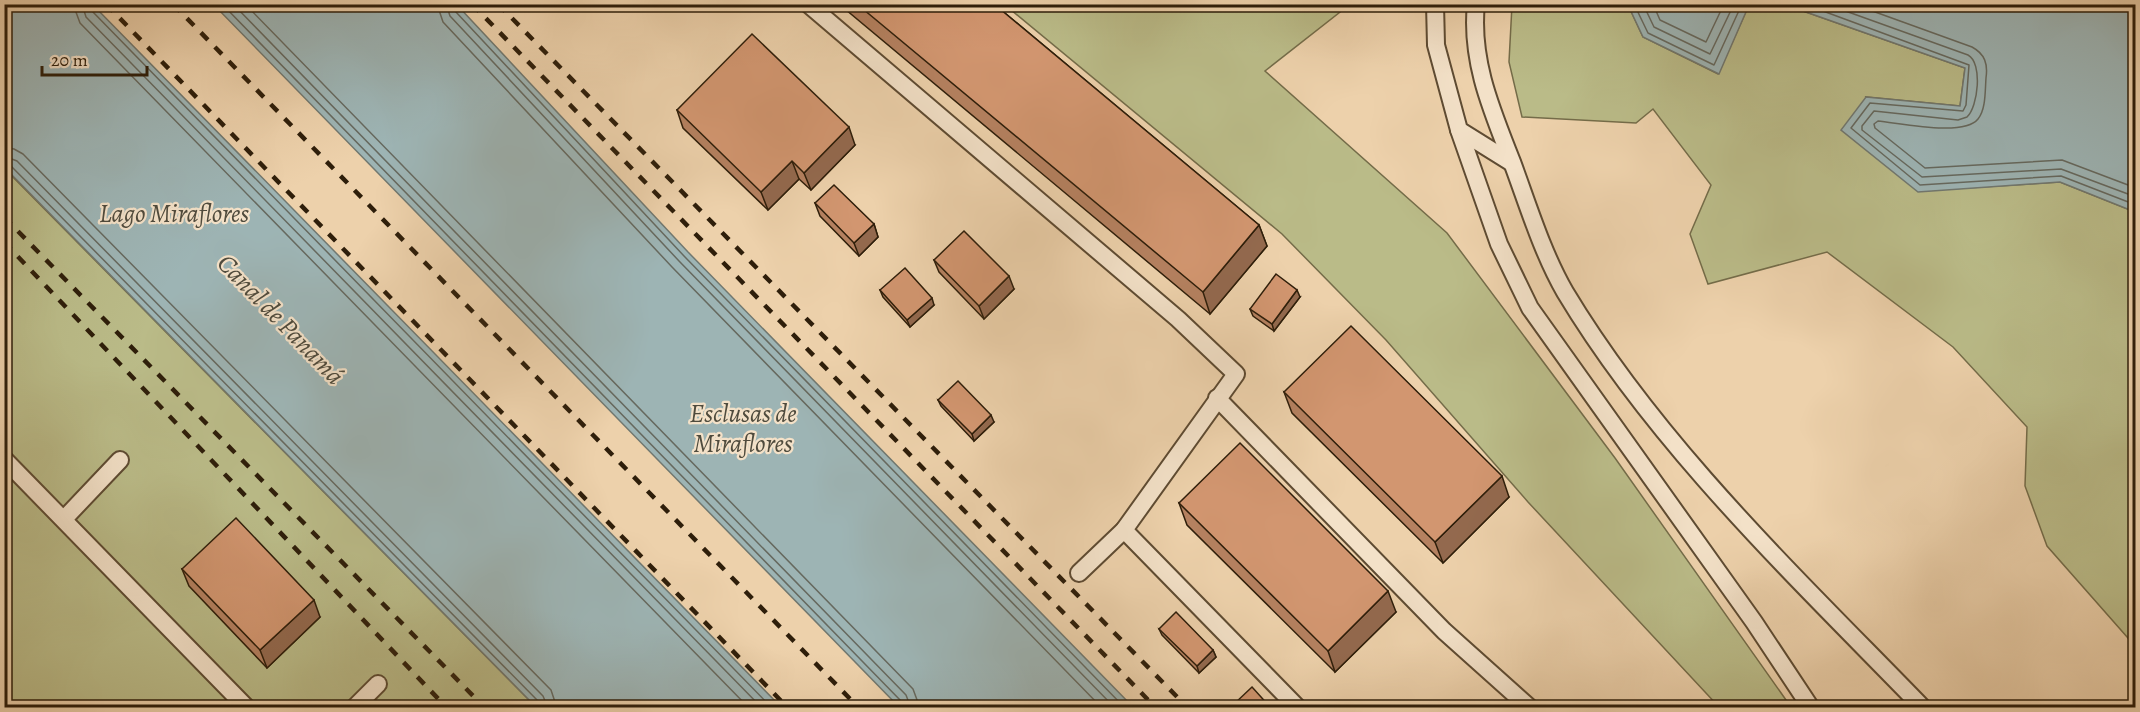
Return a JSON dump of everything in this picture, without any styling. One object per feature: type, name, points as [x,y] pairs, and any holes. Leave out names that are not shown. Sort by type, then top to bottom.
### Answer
[{"type":"lane","points":[[808,4],[1178,318],[1236,374],[1124,530],[1079,573]]},
{"type":"lane","points":[[1435,4],[1436,45],[1459,130],[1499,243],[1530,308],[1754,622],[1811,708]]},
{"type":"lane","points":[[1476,4],[1478,60],[1489,107],[1522,193],[1564,290],[1619,373],[1677,448],[1923,708]]},
{"type":"lane","points":[[1459,130],[1512,163]]},
{"type":"lane","points":[[1217,398],[1444,631],[1530,708]]},
{"type":"lane","points":[[4,459],[247,708]]},
{"type":"lane","points":[[64,519],[120,460]]},
{"type":"lane","points":[[1124,530],[1298,708]]},
{"type":"lane","points":[[354,708],[378,684]]},
{"type":"green space","points":[[1005,5],[1349,5],[1265,71],[1447,233],[1615,458],[1791,707],[1719,707],[1528,502],[1386,340],[1282,234]]},
{"type":"green space","points":[[1512,5],[1628,5],[1643,37],[1718,74],[1749,5],[1786,5],[1965,68],[1960,106],[1866,97],[1918,191],[2060,182],[2135,212],[2135,646],[2047,546],[2025,486],[2027,427],[1953,347],[1827,252],[1708,284],[1690,234],[1711,185],[1653,109],[1636,123],[1522,117],[1509,62]]},
{"type":"green space","points":[[4,168],[536,707],[5,707]]},
{"type":"water","name":"Lago Miraflores","points":[[4,5],[93,5],[781,707],[536,707],[5,168]]},
{"type":"water","name":"Esclusas de Miraflores","points":[[214,5],[457,5],[688,252],[1133,707],[899,707]]},
{"type":"water","points":[[1628,5],[1749,5],[1719,74],[1643,37]]},
{"type":"water","points":[[1786,5],[2135,5],[2135,212],[2060,182],[1918,192],[1841,130],[1866,97],[1960,106],[1965,68]]},
{"type":"building","points":[[857,4],[994,4],[1259,225],[1203,292]]},
{"type":"building","points":[[752,34],[849,127],[804,173],[792,161],[761,192],[677,110]]},
{"type":"building","points":[[834,185],[874,224],[854,243],[815,203]]},
{"type":"building","points":[[964,231],[1009,276],[979,306],[934,260]]},
{"type":"building","points":[[905,268],[932,298],[907,320],[880,290]]},
{"type":"building","points":[[1276,274],[1297,290],[1272,324],[1250,309]]},
{"type":"building","points":[[1351,326],[1502,476],[1435,542],[1284,392]]},
{"type":"building","points":[[958,381],[991,415],[972,434],[938,400]]},
{"type":"building","points":[[1240,443],[1388,591],[1328,651],[1179,503]]},
{"type":"building","points":[[236,518],[314,600],[260,650],[182,569]]},
{"type":"building","points":[[1176,612],[1213,650],[1197,666],[1159,629]]},
{"type":"building","points":[[1252,687],[1271,708],[1236,708],[1233,705]]},
{"type":"railway","points":[[106,4],[788,708]]},
{"type":"railway","points":[[173,4],[859,708]]},
{"type":"railway","points":[[472,4],[1156,708]]},
{"type":"railway","points":[[498,4],[1188,708]]},
{"type":"railway","points":[[4,217],[485,708]]},
{"type":"railway","points":[[4,242],[447,708]]},
{"type":"water label","name":"Canal de Panamá","points":[[281,319]]}]
